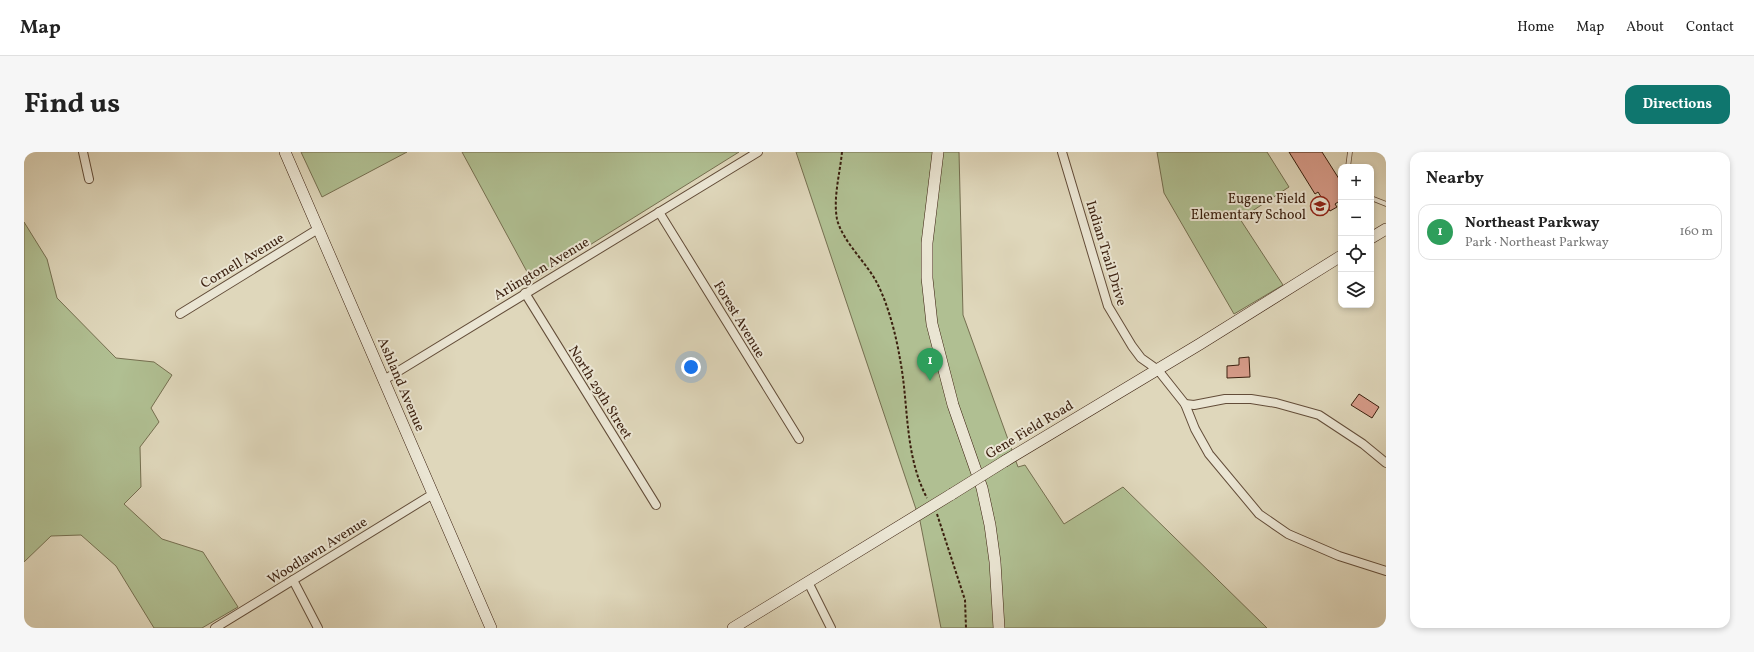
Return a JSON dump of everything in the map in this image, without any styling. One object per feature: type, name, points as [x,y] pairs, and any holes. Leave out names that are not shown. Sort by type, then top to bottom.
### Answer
[{"type":"street","points":[[83,152],[88,179]]},
{"type":"street","name":"Ashland Avenue","points":[[285,152],[491,628]]},
{"type":"street","name":"Arlington Avenue","points":[[384,380],[711,179],[758,152]]},
{"type":"street","points":[[938,152],[927,242],[927,278],[932,324],[953,405],[982,488],[990,525],[995,562],[999,628]]},
{"type":"street","name":"Indian Trail Drive","points":[[1062,152],[1108,306],[1132,346],[1142,358],[1158,370],[1185,404],[1194,429],[1209,454],[1259,514],[1288,534],[1339,556],[1386,572]]},
{"type":"street","name":"Forest Avenue","points":[[659,212],[799,439]]},
{"type":"street","name":"Cornell Avenue","points":[[180,314],[318,229]]},
{"type":"street","points":[[1374,236],[1386,229]]},
{"type":"street","name":"Gene Field Road","points":[[733,628],[1005,461],[1158,370],[1338,258]]},
{"type":"street","name":"North 29th Street","points":[[525,293],[656,505]]},
{"type":"street","points":[[1185,404],[1194,405],[1225,399],[1250,400],[1276,403],[1312,413],[1338,427],[1386,463]]},
{"type":"street","name":"Woodlawn Avenue","points":[[215,628],[433,494]]},
{"type":"street","points":[[293,580],[318,628]]},
{"type":"street","points":[[808,582],[831,628]]},
{"type":"lane","points":[[1348,164],[1350,152]]},
{"type":"lane","points":[[1374,199],[1386,204]]},
{"type":"path","points":[[842,152],[836,202],[837,220],[877,283],[895,333],[901,360],[905,414],[911,457],[922,488],[938,517],[965,600],[966,628]]},
{"type":"green space","points":[[301,152],[407,152],[322,197]]},
{"type":"green space","points":[[462,152],[739,152],[532,281]]},
{"type":"green space","points":[[796,152],[959,152],[963,315],[1018,467],[1025,465],[1064,524],[1123,487],[1267,628],[941,628],[920,521]]},
{"type":"green space","points":[[1157,152],[1267,152],[1289,187],[1240,219],[1283,285],[1234,314],[1164,193]]},
{"type":"green space","points":[[24,222],[47,259],[57,298],[116,358],[154,362],[172,375],[151,408],[159,422],[140,447],[141,487],[124,504],[162,539],[203,552],[238,607],[202,628],[154,628],[116,566],[81,535],[51,536],[24,562]]},
{"type":"building","points":[[1289,152],[1322,152],[1338,177],[1338,202],[1335,204],[1337,207],[1330,211],[1318,192],[1315,194]]},
{"type":"building","points":[[1249,357],[1250,377],[1227,378],[1227,366],[1239,365],[1239,358]]},
{"type":"building","points":[[1359,394],[1379,407],[1372,418],[1351,405]]},
{"type":"place","name":"Eugene Field Elementary School","points":[[1320,206]]},
{"type":"place","name":"Northeast Parkway","points":[[930,381]]}]
